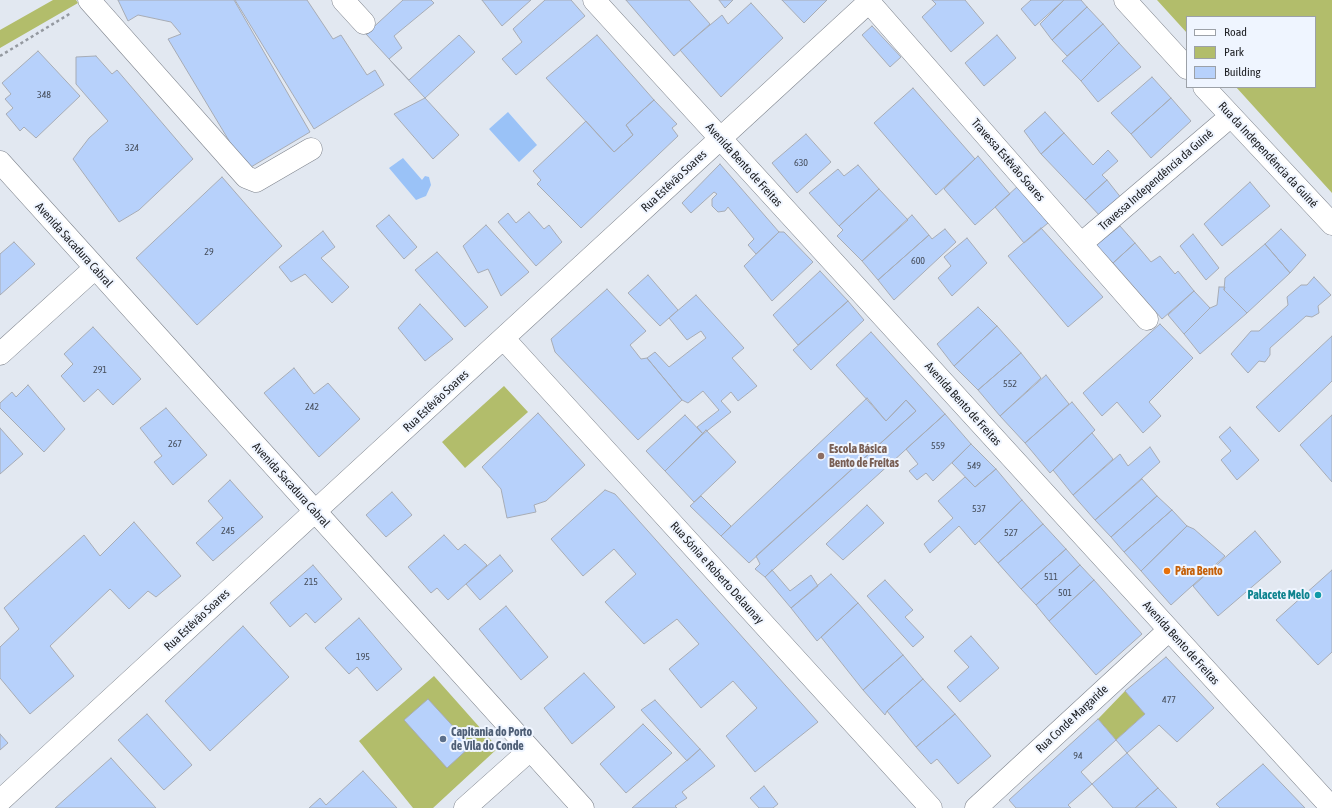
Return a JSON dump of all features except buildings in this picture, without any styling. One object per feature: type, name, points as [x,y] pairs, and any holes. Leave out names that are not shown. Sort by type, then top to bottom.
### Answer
[{"type":"street","points":[[343,0],[364,23]]},
{"type":"street","name":"Avenida Bento de Freitas","points":[[594,0],[1332,808]]},
{"type":"street","points":[[1125,0],[1186,67]]},
{"type":"street","points":[[89,1],[246,177],[256,181],[311,149]]},
{"type":"street","name":"Rua Estêvão Soares","points":[[0,801],[870,1]]},
{"type":"street","name":"Travessa Estêvão Soares","points":[[870,1],[1082,243],[1146,319]]},
{"type":"street","name":"Rua da Independência da Guiné","points":[[1205,88],[1332,224]]},
{"type":"street","name":"Travessa Independência da Guiné","points":[[1082,243],[1231,116]]},
{"type":"street","name":"Avenida Sacadura Cabral","points":[[0,162],[583,808]]},
{"type":"street","points":[[0,354],[95,268]]},
{"type":"street","name":"Rua Sónia e Roberto Delaunay","points":[[504,339],[931,808]]},
{"type":"street","name":"Rua Conde Margaride","points":[[976,808],[1169,630]]},
{"type":"street","points":[[465,808],[530,750]]},
{"type":"path","points":[[0,56],[89,1]]},
{"type":"green space","points":[[53,0],[76,0],[78,3],[0,48],[0,30]]},
{"type":"green space","points":[[1157,0],[1332,0],[1332,193],[1237,88],[1316,88],[1316,16],[1186,16],[1186,32]]},
{"type":"green space","points":[[504,386],[528,412],[465,468],[442,442]]},
{"type":"green space","points":[[434,676],[498,748],[433,808],[413,808],[359,741]]},
{"type":"green space","points":[[1125,691],[1145,714],[1116,740],[1098,719]]},
{"type":"water","points":[[508,112],[537,145],[519,162],[489,129]]},
{"type":"water","points":[[403,158],[422,180],[425,176],[429,177],[431,185],[426,196],[416,200],[389,168]]},
{"type":"place","name":"Escola Básica Bento de Freitas","points":[[821,456]]},
{"type":"place","name":"Pára Bento","points":[[1167,571]]},
{"type":"place","name":"Palacete Melo","points":[[1318,595]]},
{"type":"place","name":"Capitania do Porto de Vila do Conde","points":[[443,739]]}]
